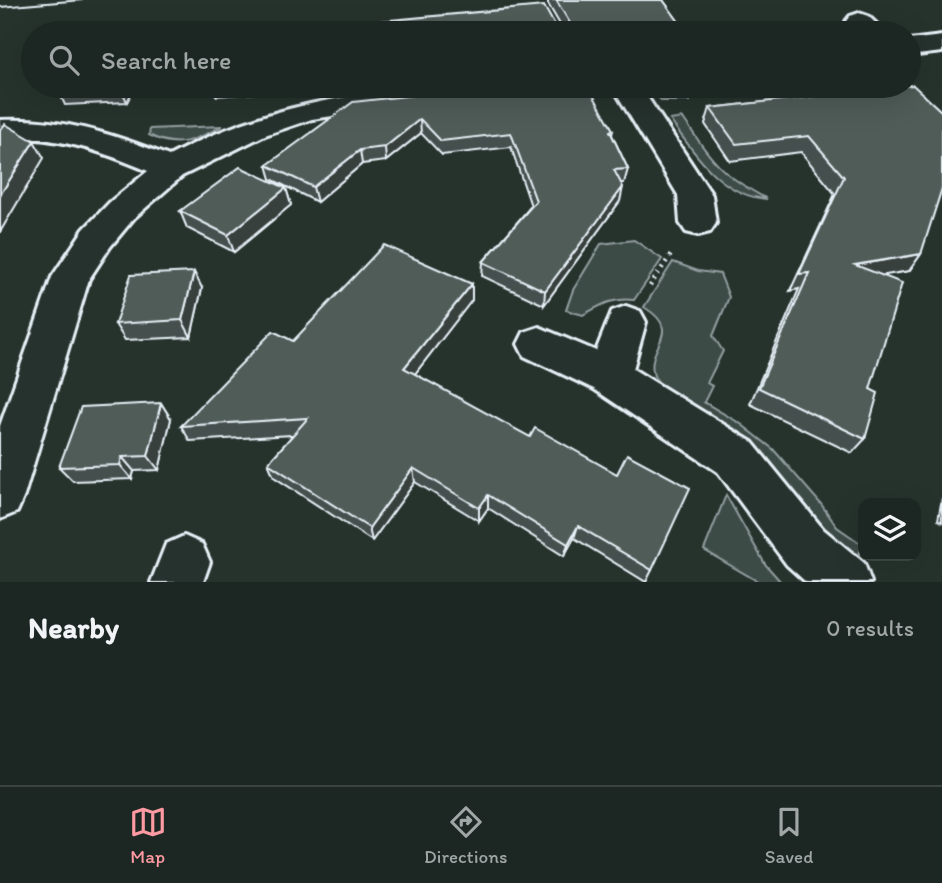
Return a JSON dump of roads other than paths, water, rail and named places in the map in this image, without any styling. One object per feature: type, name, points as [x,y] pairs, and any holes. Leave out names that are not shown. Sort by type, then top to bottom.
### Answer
[{"type":"street","points":[[921,47],[942,44]]},
{"type":"street","points":[[0,496],[71,277],[97,238],[122,210],[171,169],[208,148],[286,117],[338,106],[407,98]]},
{"type":"street","points":[[634,98],[695,195],[698,223]]},
{"type":"street","points":[[0,128],[29,126],[68,132],[123,149],[171,169]]},
{"type":"street","points":[[608,376],[626,322]]},
{"type":"street","points":[[539,344],[608,376],[735,457],[805,547],[845,582]]},
{"type":"tram line","points":[[0,7],[82,0]]}]
